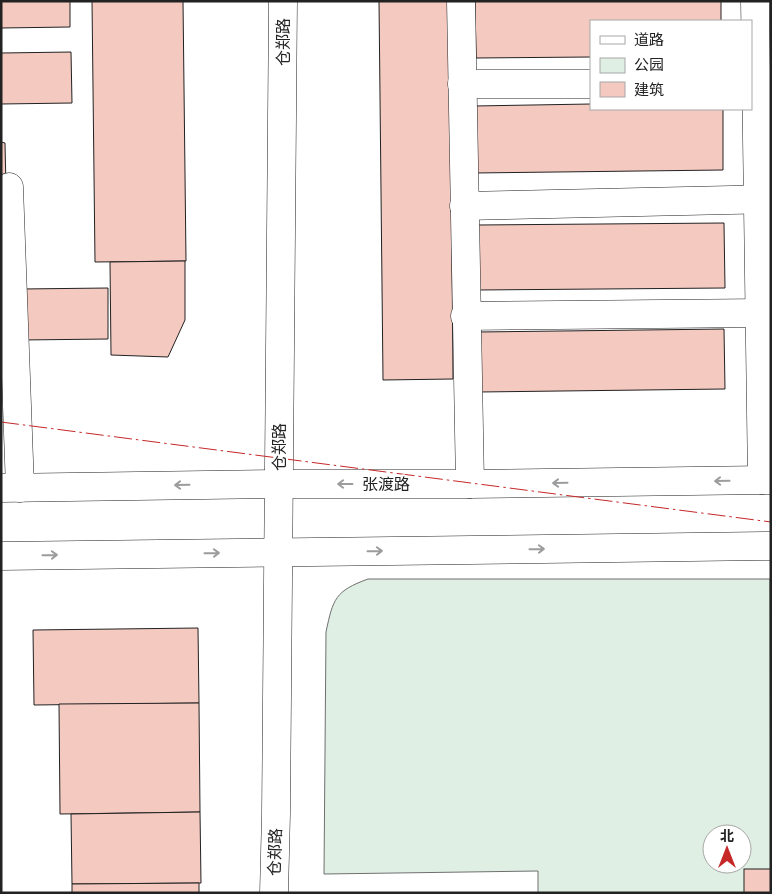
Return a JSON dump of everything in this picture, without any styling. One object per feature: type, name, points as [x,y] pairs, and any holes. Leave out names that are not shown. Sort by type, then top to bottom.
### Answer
[{"type":"street","name":"仓郑路","points":[[274,893],[283,1]]},
{"type":"street","points":[[461,1],[470,484]]},
{"type":"street","points":[[754,1],[764,199],[767,480]]},
{"type":"street","points":[[462,84],[590,84]]},
{"type":"street","points":[[9,187],[10,488]]},
{"type":"street","points":[[464,206],[764,199]]},
{"type":"street","points":[[466,316],[764,298]]},
{"type":"street","name":"张渡路","points":[[10,488],[767,480]]},
{"type":"street","points":[[1,556],[771,546]]},
{"type":"green space","points":[[368,579],[770,579],[771,893],[538,893],[538,871],[324,874],[326,632],[331,611],[337,598],[348,588]]},
{"type":"building","points":[[1,1],[70,1],[70,27],[1,28]]},
{"type":"building","points":[[92,1],[183,1],[186,261],[95,262]]},
{"type":"building","points":[[379,1],[450,1],[453,379],[383,380]]},
{"type":"building","points":[[475,1],[721,1],[721,20],[590,20],[590,57],[476,58]]},
{"type":"building","points":[[71,52],[72,103],[1,104],[1,53]]},
{"type":"building","points":[[590,104],[590,110],[723,110],[723,170],[474,173],[474,106]]},
{"type":"building","points":[[1,142],[5,143],[6,188],[1,188]]},
{"type":"building","points":[[724,223],[725,288],[478,290],[477,225]]},
{"type":"building","points":[[185,261],[185,320],[168,357],[111,355],[110,262]]},
{"type":"building","points":[[108,288],[108,339],[22,340],[21,289]]},
{"type":"building","points":[[724,329],[725,389],[479,392],[478,332]]},
{"type":"building","points":[[198,628],[199,703],[34,705],[33,630]]},
{"type":"building","points":[[199,703],[200,812],[60,814],[59,704]]},
{"type":"building","points":[[200,812],[201,883],[72,884],[71,814]]},
{"type":"building","points":[[752,869],[771,869],[771,893],[744,893],[744,874],[752,874]]},
{"type":"building","points":[[199,883],[199,893],[72,893],[72,884]]},
{"type":"power","points":[[1,422],[771,522]]}]
